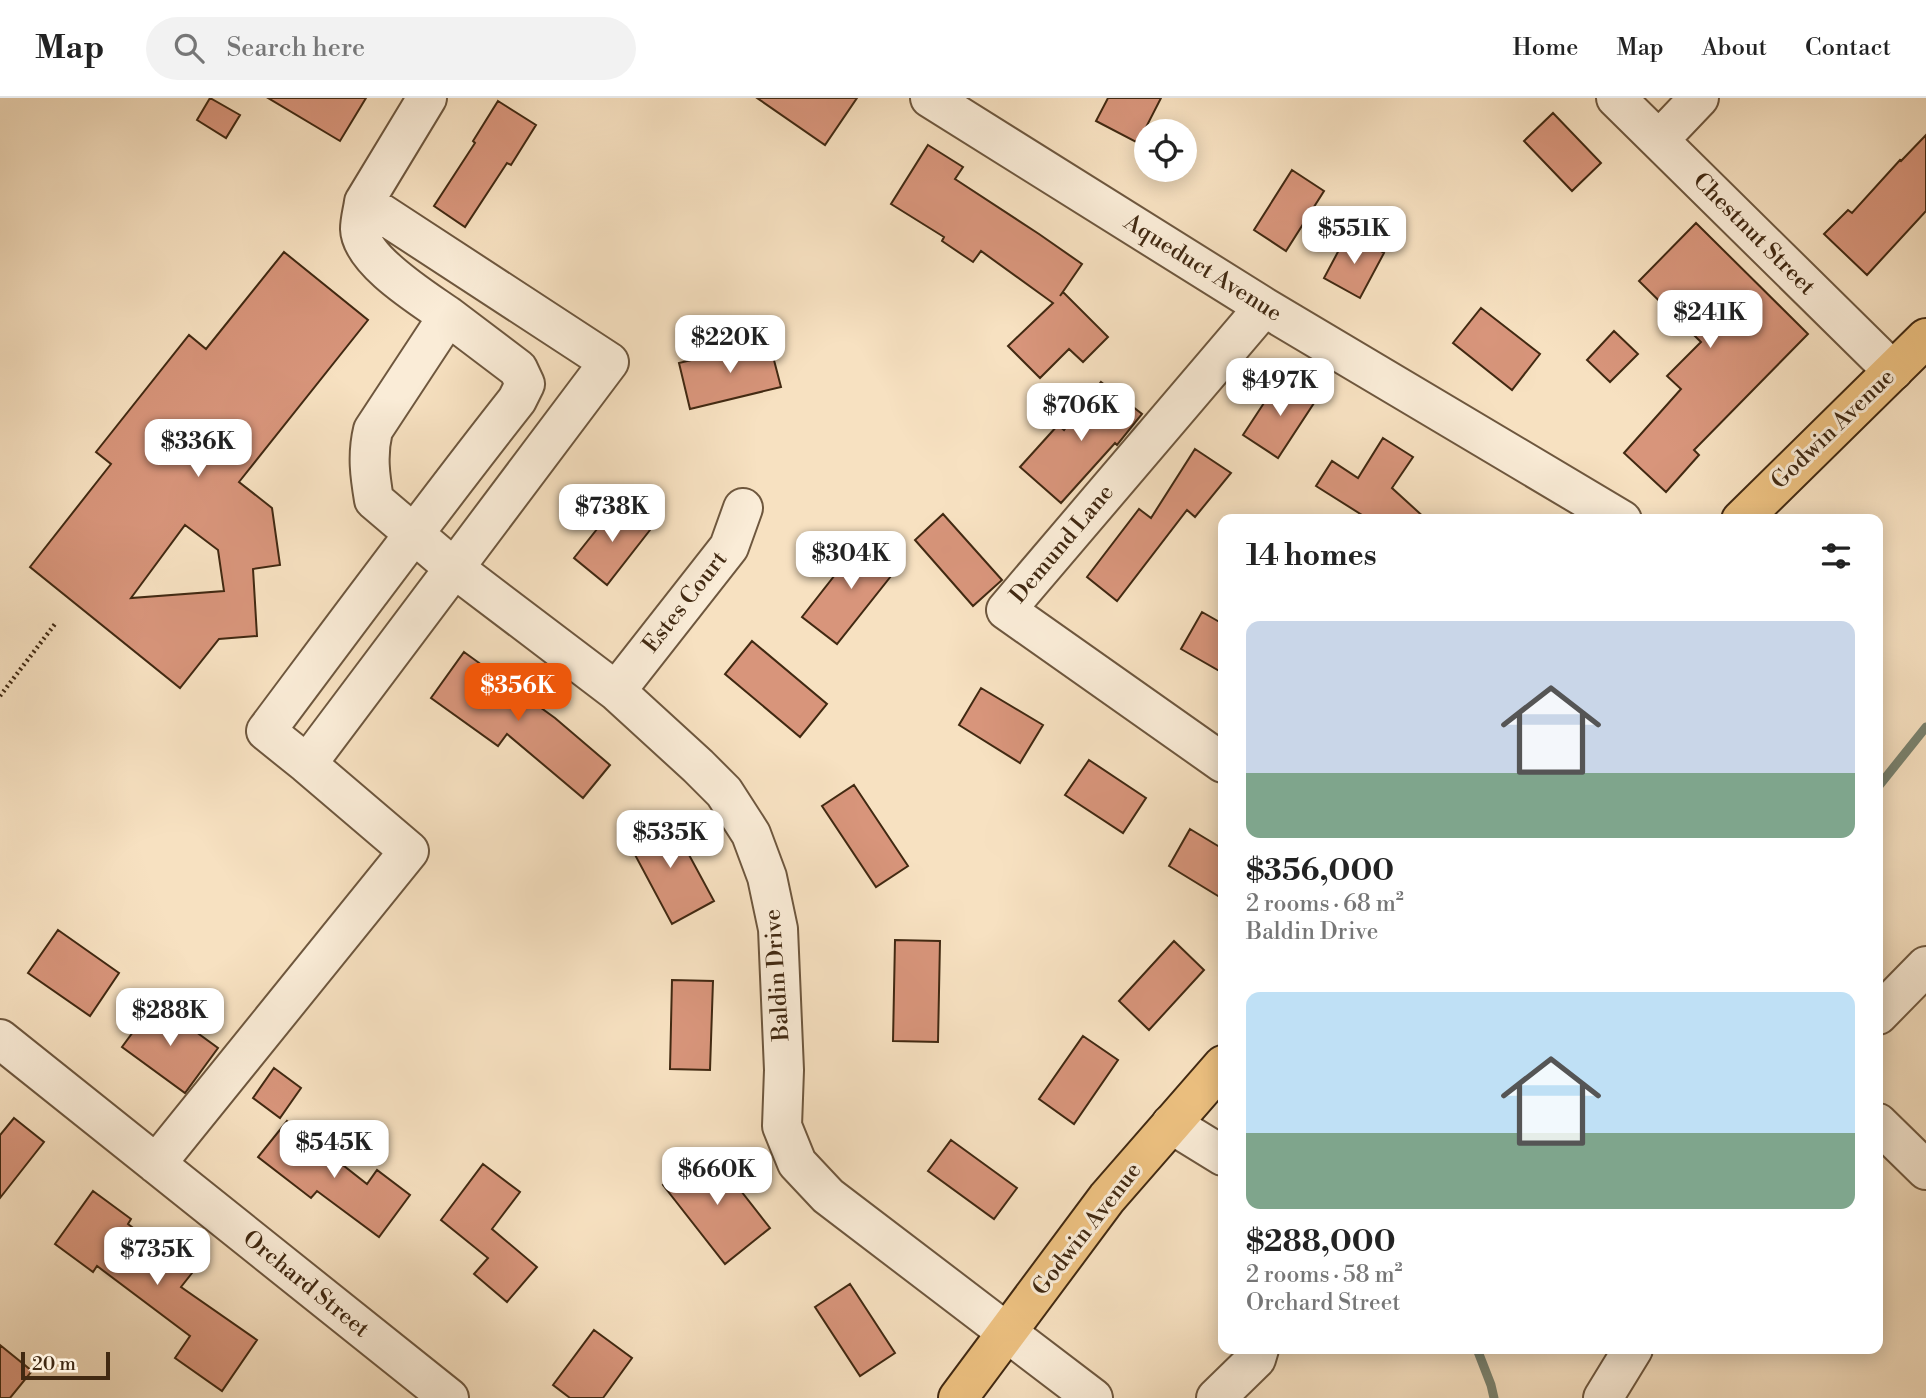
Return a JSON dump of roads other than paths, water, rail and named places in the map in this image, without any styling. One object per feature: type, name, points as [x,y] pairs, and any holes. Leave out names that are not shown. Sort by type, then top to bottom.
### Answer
[{"type":"main road","name":"Godwin Avenue","points":[[1747,514],[1926,338]]},
{"type":"main road","name":"Godwin Avenue","points":[[958,1398],[1107,1198],[1218,1071]]},
{"type":"street","points":[[156,1164],[409,851],[266,731],[446,490],[517,400],[524,384],[518,369],[384,269],[363,243],[360,229],[372,187],[427,98]]},
{"type":"street","name":"Aqueduct Avenue","points":[[930,98],[1264,307],[1612,514]]},
{"type":"street","name":"Chestnut Street","points":[[1616,98],[1893,371]]},
{"type":"street","points":[[1659,140],[1699,98]]},
{"type":"street","points":[[307,764],[609,362],[372,187]]},
{"type":"street","name":"Demund Lane","points":[[1218,759],[1006,610],[1264,307]]},
{"type":"street","name":"Baldin Drive","points":[[448,316],[373,430],[369,448],[369,469],[374,500],[454,568],[617,691],[724,792],[751,834],[767,877],[778,929],[783,1070],[782,1126],[797,1163],[828,1196],[1093,1398]]},
{"type":"street","name":"Estes Court","points":[[617,691],[729,547],[743,508]]},
{"type":"street","points":[[1883,1010],[1926,966]]},
{"type":"street","name":"Orchard Street","points":[[0,1039],[449,1398]]},
{"type":"street","points":[[1171,1124],[1218,1153]]},
{"type":"street","points":[[1883,1128],[1926,1170]]},
{"type":"street","points":[[1216,1398],[1256,1359],[1258,1354]]},
{"type":"street","points":[[1603,1398],[1630,1354]]},
{"type":"waterway","points":[[1883,781],[1926,727]]},
{"type":"waterway","points":[[1479,1354],[1494,1398]]}]
